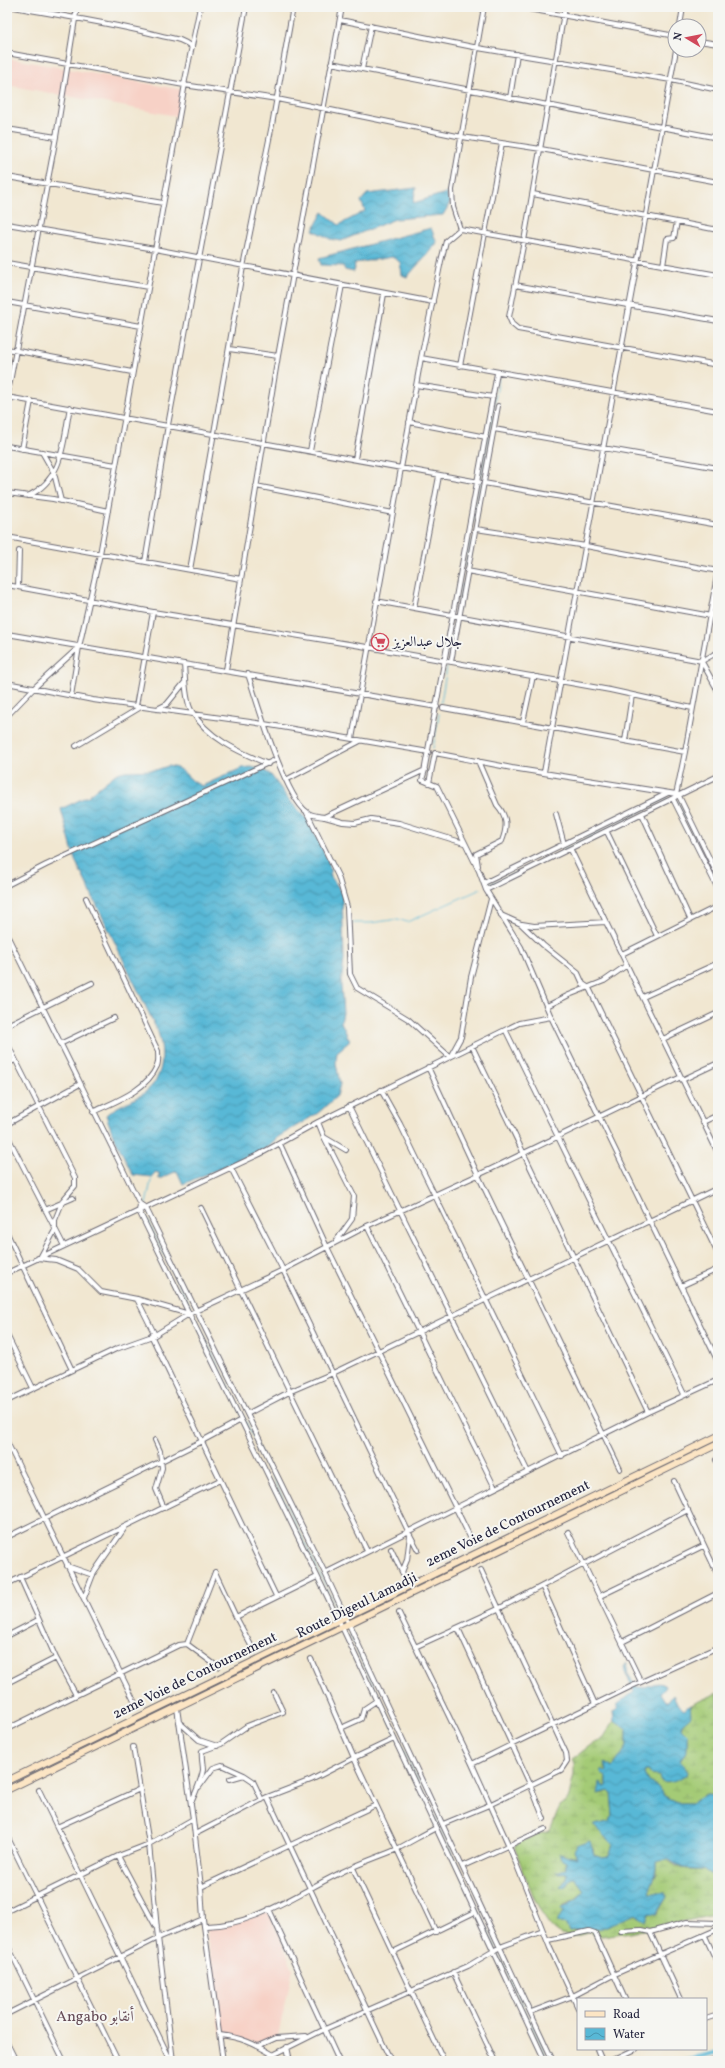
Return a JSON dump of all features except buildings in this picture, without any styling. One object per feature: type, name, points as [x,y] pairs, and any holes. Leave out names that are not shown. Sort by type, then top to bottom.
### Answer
[{"type":"main road","name":"2eme Voie de Contournement","points":[[7,1781],[718,1436]]},
{"type":"main road","name":"Route Digeul Lamadji","points":[[7,1790],[718,1444]]},
{"type":"street","points":[[14,7],[75,18],[166,38],[180,38],[192,46]]},
{"type":"street","points":[[77,7],[56,137],[7,397],[215,433],[439,476],[718,525]]},
{"type":"street","points":[[71,696],[79,647],[91,601],[100,554],[184,85],[200,7]]},
{"type":"street","points":[[145,562],[168,425],[246,7]]},
{"type":"street","points":[[190,570],[243,267],[277,99],[293,7]]},
{"type":"street","points":[[226,670],[278,356],[342,7]]},
{"type":"street","points":[[460,229],[453,207],[452,190],[484,7]]},
{"type":"street","points":[[518,7],[667,35]]},
{"type":"street","points":[[565,7],[533,194],[509,317],[512,324],[518,328],[718,365]]},
{"type":"street","points":[[681,18],[683,7]]},
{"type":"street","points":[[340,20],[478,48],[671,80],[718,90]]},
{"type":"street","points":[[362,69],[371,26]]},
{"type":"street","points":[[707,42],[718,44]]},
{"type":"street","points":[[7,53],[184,85],[277,99],[462,137],[541,149],[718,182]]},
{"type":"street","points":[[510,98],[517,54]]},
{"type":"street","points":[[544,772],[562,682],[620,348],[638,262],[675,58]]},
{"type":"street","points":[[331,63],[718,138]]},
{"type":"street","points":[[7,129],[56,137]]},
{"type":"street","points":[[460,366],[502,143]]},
{"type":"street","points":[[7,177],[163,203]]},
{"type":"street","points":[[533,194],[718,230]]},
{"type":"street","points":[[663,266],[667,239],[674,238],[677,222]]},
{"type":"street","points":[[7,224],[155,249],[432,302]]},
{"type":"street","points":[[460,229],[718,276]]},
{"type":"street","points":[[352,739],[376,601],[432,302],[445,244],[460,229]]},
{"type":"street","points":[[7,262],[148,287]]},
{"type":"street","points":[[310,451],[342,285]]},
{"type":"street","points":[[515,285],[718,321]]},
{"type":"street","points":[[355,459],[384,294]]},
{"type":"street","points":[[7,302],[141,326]]},
{"type":"street","points":[[7,349],[132,372]]},
{"type":"street","points":[[229,349],[278,356]]},
{"type":"street","points":[[421,358],[613,394],[718,411]]},
{"type":"street","points":[[451,662],[476,529],[486,437],[498,373]]},
{"type":"street","points":[[416,385],[493,398]]},
{"type":"street","points":[[22,448],[31,401]]},
{"type":"street","points":[[422,780],[430,752],[454,615],[498,406]]},
{"type":"street","points":[[28,496],[40,490],[54,473],[61,455],[70,407]]},
{"type":"street","points":[[409,422],[486,437]]},
{"type":"street","points":[[494,429],[718,468]]},
{"type":"street","points":[[7,446],[116,466]]},
{"type":"street","points":[[42,452],[54,473],[61,501]]},
{"type":"street","points":[[414,608],[439,476]]},
{"type":"street","points":[[256,486],[393,513]]},
{"type":"street","points":[[7,493],[61,501],[108,511]]},
{"type":"street","points":[[476,529],[586,546],[718,570],[711,616],[692,708],[686,752],[676,797],[718,889]]},
{"type":"street","points":[[7,537],[241,579]]},
{"type":"street","points":[[18,551],[18,588]]},
{"type":"street","points":[[463,570],[578,590],[711,616]]},
{"type":"street","points":[[7,585],[153,612],[533,676],[692,708]]},
{"type":"street","points":[[376,601],[702,661],[718,652]]},
{"type":"street","points":[[139,707],[145,658],[153,612]]},
{"type":"street","points":[[7,634],[437,707]]},
{"type":"street","points":[[7,716],[34,688],[79,647]]},
{"type":"street","points":[[702,661],[718,691]]},
{"type":"street","points":[[184,664],[185,682],[191,709],[195,714],[217,738],[245,755],[268,764]]},
{"type":"street","points":[[248,674],[264,724],[286,780],[296,801],[307,813],[338,876],[347,907],[350,974],[357,988],[408,1019],[450,1057]]},
{"type":"street","points":[[523,722],[533,676]]},
{"type":"street","points":[[157,709],[167,704],[185,682]]},
{"type":"street","points":[[7,683],[71,696],[264,724],[430,752]]},
{"type":"street","points":[[624,741],[632,695]]},
{"type":"street","points":[[76,746],[139,707]]},
{"type":"street","points":[[443,708],[686,752]]},
{"type":"street","points":[[286,780],[360,741]]},
{"type":"street","points":[[429,783],[435,753],[669,793],[676,797],[718,876]]},
{"type":"street","points":[[7,885],[46,865],[277,759]]},
{"type":"street","points":[[478,761],[497,805],[501,809],[507,828],[502,841],[476,854],[478,869]]},
{"type":"street","points":[[324,817],[425,770],[422,780]]},
{"type":"street","points":[[486,890],[571,850],[718,777]]},
{"type":"street","points":[[422,780],[437,786],[478,869],[486,890],[521,947],[551,1017],[718,1362]]},
{"type":"street","points":[[484,883],[669,793]]},
{"type":"street","points":[[307,813],[343,822],[355,823],[371,820],[399,823],[464,843]]},
{"type":"street","points":[[556,814],[564,844]]},
{"type":"street","points":[[642,814],[690,919]]},
{"type":"street","points":[[607,832],[657,936]]},
{"type":"street","points":[[571,850],[718,1154]]},
{"type":"street","points":[[86,898],[158,1051],[158,1065],[147,1082],[126,1097],[93,1112]]},
{"type":"street","points":[[450,1057],[462,1034],[471,977],[491,899]]},
{"type":"street","points":[[622,954],[718,906]]},
{"type":"street","points":[[501,915],[521,924],[534,926],[606,922]]},
{"type":"street","points":[[521,924],[543,945],[578,973],[583,984],[589,988],[718,1254]]},
{"type":"street","points":[[7,935],[93,1112],[140,1204],[146,1208],[241,1420],[342,1627],[545,2061]]},
{"type":"street","points":[[643,997],[718,963]]},
{"type":"street","points":[[547,1006],[569,995],[604,981],[627,966]]},
{"type":"street","points":[[7,1024],[92,983]]},
{"type":"street","points":[[663,1040],[718,1013]]},
{"type":"street","points":[[7,1273],[231,1168],[280,1144],[349,1106],[506,1030],[524,1022],[551,1017]]},
{"type":"street","points":[[60,1044],[114,1018]]},
{"type":"street","points":[[506,1030],[684,1394]]},
{"type":"street","points":[[7,1043],[38,1108],[75,1178],[75,1186],[62,1203],[55,1220],[55,1230],[40,1257]]},
{"type":"street","points":[[472,1046],[648,1412]]},
{"type":"street","points":[[7,1064],[15,1060]]},
{"type":"street","points":[[7,1401],[116,1349],[153,1335],[193,1312],[282,1270],[399,1210],[478,1175],[640,1095],[718,1063]]},
{"type":"street","points":[[428,1068],[620,1469]]},
{"type":"street","points":[[7,1124],[80,1084]]},
{"type":"street","points":[[381,1090],[400,1124],[484,1300],[562,1456]]},
{"type":"street","points":[[349,1106],[528,1472]]},
{"type":"street","points":[[703,1122],[718,1115]]},
{"type":"street","points":[[318,1122],[354,1196],[352,1219],[335,1242]]},
{"type":"street","points":[[7,1135],[64,1246]]},
{"type":"street","points":[[324,1137],[346,1150]]},
{"type":"street","points":[[280,1144],[327,1247],[473,1543]]},
{"type":"street","points":[[231,1168],[333,1373],[418,1550]]},
{"type":"street","points":[[248,1414],[292,1391],[333,1373],[718,1188]]},
{"type":"street","points":[[45,1210],[73,1198]]},
{"type":"street","points":[[140,1204],[139,1211],[248,1414],[325,1573],[553,2061]]},
{"type":"street","points":[[201,1208],[292,1391],[368,1551]]},
{"type":"street","points":[[367,1226],[495,1488]]},
{"type":"street","points":[[7,1233],[72,1370]]},
{"type":"street","points":[[40,1257],[56,1260],[78,1269],[101,1292],[193,1312]]},
{"type":"street","points":[[681,1286],[718,1269]]},
{"type":"street","points":[[137,1299],[220,1480],[276,1596]]},
{"type":"street","points":[[7,1335],[34,1388]]},
{"type":"street","points":[[325,1573],[368,1551],[410,1533],[455,1508],[684,1394],[718,1380]]},
{"type":"street","points":[[7,1537],[202,1441],[241,1420]]},
{"type":"street","points":[[155,1440],[160,1451],[162,1468],[156,1489],[164,1508]]},
{"type":"street","points":[[7,1442],[45,1517],[62,1557],[84,1598],[137,1707]]},
{"type":"street","points":[[716,1460],[718,1464]]},
{"type":"street","points":[[7,1584],[220,1480]]},
{"type":"street","points":[[674,1481],[703,1546],[718,1575]]},
{"type":"street","points":[[416,1647],[498,1609],[688,1510]]},
{"type":"street","points":[[84,1598],[93,1575],[126,1526]]},
{"type":"street","points":[[568,1532],[585,1564],[641,1682]]},
{"type":"street","points":[[402,1572],[407,1560],[410,1533]]},
{"type":"street","points":[[600,1596],[703,1546]]},
{"type":"street","points":[[391,1549],[406,1580]]},
{"type":"street","points":[[67,1566],[93,1575]]},
{"type":"street","points":[[443,1824],[489,1805],[561,1770],[567,1761],[566,1752],[554,1724],[498,1609],[481,1570]]},
{"type":"street","points":[[186,1644],[215,1572],[236,1617],[254,1650]]},
{"type":"street","points":[[20,1577],[56,1658],[76,1695]]},
{"type":"street","points":[[236,1617],[317,1577]]},
{"type":"street","points":[[542,1586],[595,1704]]},
{"type":"street","points":[[622,1642],[718,1593]]},
{"type":"street","points":[[399,1613],[472,1764],[489,1805],[509,1846],[543,1931],[577,2006]]},
{"type":"street","points":[[7,1636],[38,1620]]},
{"type":"street","points":[[458,1628],[530,1784],[544,1819]]},
{"type":"street","points":[[7,1729],[179,1645],[186,1644],[218,1667]]},
{"type":"street","points":[[472,1764],[641,1682],[718,1647]]},
{"type":"street","points":[[7,1683],[56,1658]]},
{"type":"street","points":[[311,1658],[354,1758],[436,1932]]},
{"type":"street","points":[[197,1790],[203,1768],[201,1760],[202,1751],[217,1746],[247,1726],[283,1712],[274,1693]]},
{"type":"street","points":[[341,1728],[361,1719],[364,1709],[376,1701]]},
{"type":"street","points":[[177,1708],[191,1803],[201,1887],[203,1919],[223,2061]]},
{"type":"street","points":[[179,1722],[199,1740],[217,1746]]},
{"type":"street","points":[[195,1834],[267,1797],[311,1780],[394,1739]]},
{"type":"street","points":[[133,1747],[149,1844],[172,2061]]},
{"type":"street","points":[[191,1803],[197,1790],[212,1768],[222,1765],[244,1775],[253,1781],[262,1800]]},
{"type":"street","points":[[230,1779],[244,1775]]},
{"type":"street","points":[[57,1827],[140,1789]]},
{"type":"street","points":[[39,1790],[120,1958],[172,2061]]},
{"type":"street","points":[[267,1797],[391,2061]]},
{"type":"street","points":[[201,1887],[376,1805]]},
{"type":"street","points":[[7,1911],[118,1856],[149,1844],[193,1819]]},
{"type":"street","points":[[204,1926],[220,1926],[235,1923],[269,1909],[353,1868],[397,1849],[436,1828]]},
{"type":"street","points":[[463,1866],[545,1829]]},
{"type":"street","points":[[7,1836],[118,2061]]},
{"type":"street","points":[[118,1856],[157,1929]]},
{"type":"street","points":[[353,1868],[444,2061]]},
{"type":"street","points":[[269,1909],[339,2061]]},
{"type":"street","points":[[393,1952],[475,1912]]},
{"type":"street","points":[[7,2014],[158,1938],[203,1919]]},
{"type":"street","points":[[621,1931],[640,1930],[650,1932],[687,1922],[718,1923]]},
{"type":"street","points":[[531,2012],[572,1996],[615,1974],[660,1956],[718,1929]]},
{"type":"street","points":[[261,2061],[270,2058],[287,2047],[325,2028],[453,1972],[500,1948],[543,1931]]},
{"type":"street","points":[[548,1940],[589,1931],[595,1933],[615,1974],[625,1998]]},
{"type":"street","points":[[650,1932],[681,1998]]},
{"type":"street","points":[[705,1936],[718,1964]]},
{"type":"street","points":[[7,1944],[64,2061]]},
{"type":"street","points":[[453,1972],[495,2061]]},
{"type":"street","points":[[707,2019],[718,2015]]},
{"type":"street","points":[[220,2035],[236,2036],[258,2046],[270,2058]]},
{"type":"street","points":[[258,2046],[276,2038],[309,2036]]},
{"type":"street","points":[[7,2043],[16,2061]]},
{"type":"street","points":[[287,2047],[290,2061]]},
{"type":"street","points":[[597,2050],[602,2061]]},
{"type":"street","points":[[610,2061],[634,2050]]},
{"type":"street","points":[[709,2061],[718,2059]]},
{"type":"shaded area","points":[[7,58],[184,90],[176,116],[7,85]]},
{"type":"shaded area","points":[[269,1912],[293,1969],[278,2036],[260,2044],[221,2035],[206,1928],[219,1928]]},
{"type":"green space","points":[[718,1693],[718,1796],[707,1795],[691,1803],[680,1803],[664,1796],[657,1786],[648,1782],[644,1774],[645,1770],[649,1770],[651,1775],[688,1772],[680,1760],[687,1749],[687,1735],[681,1730],[691,1707],[690,1705]]},
{"type":"green space","points":[[614,1721],[627,1729],[627,1747],[613,1767],[605,1765],[607,1770],[602,1773],[607,1778],[607,1786],[605,1787],[600,1783],[601,1794],[609,1791],[611,1793],[613,1815],[609,1822],[593,1825],[613,1845],[608,1857],[602,1858],[594,1855],[593,1848],[574,1851],[577,1858],[560,1853],[566,1862],[566,1869],[557,1873],[567,1873],[566,1880],[561,1887],[568,1884],[570,1878],[575,1878],[584,1890],[576,1900],[564,1905],[561,1909],[565,1911],[566,1924],[569,1932],[602,1928],[636,1913],[639,1917],[646,1917],[651,1912],[657,1914],[667,1897],[665,1893],[649,1893],[649,1891],[657,1873],[657,1862],[666,1859],[676,1866],[687,1869],[703,1869],[711,1874],[713,1866],[718,1866],[718,1914],[644,1930],[595,1937],[590,1932],[576,1936],[565,1936],[554,1930],[546,1921],[527,1882],[514,1846],[535,1835],[550,1831],[560,1806],[568,1800],[574,1774],[574,1763],[572,1759],[592,1744],[602,1740]]},
{"type":"water","points":[[416,188],[413,203],[446,193],[450,203],[443,215],[395,219],[341,241],[330,239],[313,230],[323,212],[339,225],[365,211],[361,201],[367,194]]},
{"type":"water","points":[[431,228],[437,243],[407,277],[402,275],[400,262],[392,257],[355,263],[354,272],[345,270],[343,266],[321,265],[319,258]]},
{"type":"water","points":[[168,766],[179,769],[197,784],[202,786],[242,768],[251,767],[264,770],[271,775],[290,801],[309,821],[329,863],[331,877],[342,892],[344,960],[341,984],[343,1013],[341,1022],[350,1041],[337,1052],[336,1063],[340,1084],[337,1096],[318,1113],[278,1137],[265,1149],[183,1184],[177,1171],[159,1179],[159,1173],[155,1172],[153,1177],[133,1175],[113,1135],[106,1115],[144,1093],[151,1087],[159,1073],[162,1049],[158,1032],[75,860],[61,809],[88,796],[117,773],[125,771],[156,770]]},
{"type":"water","points":[[627,1663],[629,1676],[637,1687],[641,1688],[661,1683],[666,1687],[660,1694],[665,1702],[668,1702],[673,1695],[678,1705],[684,1710],[690,1705],[691,1716],[682,1724],[681,1729],[687,1735],[687,1750],[680,1760],[688,1772],[687,1775],[675,1781],[662,1782],[660,1776],[651,1775],[649,1770],[645,1770],[644,1774],[648,1782],[657,1786],[664,1796],[680,1803],[691,1803],[707,1795],[718,1796],[718,1866],[713,1866],[711,1875],[703,1869],[684,1868],[668,1859],[657,1862],[656,1874],[649,1893],[665,1893],[667,1897],[656,1914],[649,1913],[645,1921],[636,1914],[602,1928],[569,1932],[566,1924],[556,1921],[565,1911],[561,1908],[577,1900],[584,1890],[575,1878],[570,1879],[565,1888],[561,1886],[566,1880],[567,1873],[556,1872],[566,1869],[566,1862],[562,1860],[559,1853],[577,1858],[574,1851],[577,1846],[590,1841],[594,1855],[602,1858],[608,1857],[613,1845],[593,1825],[609,1822],[613,1815],[611,1793],[609,1791],[598,1794],[600,1783],[605,1787],[607,1786],[607,1778],[600,1771],[602,1769],[606,1772],[607,1771],[605,1762],[613,1767],[627,1747],[627,1729],[614,1721],[613,1712],[618,1709],[617,1705],[634,1692],[624,1667]]},
{"type":"waterway","points":[[473,522],[499,378]]},
{"type":"waterway","points":[[466,566],[470,541]]},
{"type":"waterway","points":[[458,610],[462,584]]},
{"type":"waterway","points":[[449,655],[455,622]]},
{"type":"waterway","points":[[441,702],[447,667]]},
{"type":"waterway","points":[[433,748],[439,714]]},
{"type":"waterway","points":[[563,850],[667,798]]},
{"type":"waterway","points":[[677,801],[712,872]]},
{"type":"waterway","points":[[488,885],[522,870]]},
{"type":"waterway","points":[[350,923],[371,923],[398,919],[407,922],[481,889]]},
{"type":"waterway","points":[[146,1204],[151,1181]]},
{"type":"waterway","points":[[145,1215],[192,1311]]},
{"type":"waterway","points":[[193,1314],[337,1609]]},
{"type":"waterway","points":[[350,1635],[496,1948]]},
{"type":"waterway","points":[[497,1951],[549,2061]]},
{"type":"waterway","points":[[679,2061],[718,2052]]},
{"type":"place","name":"جلال عبدالعزيز","points":[[380,642]]},
{"type":"district","name":"Angabo أنقابو","points":[[95,2017]]}]
